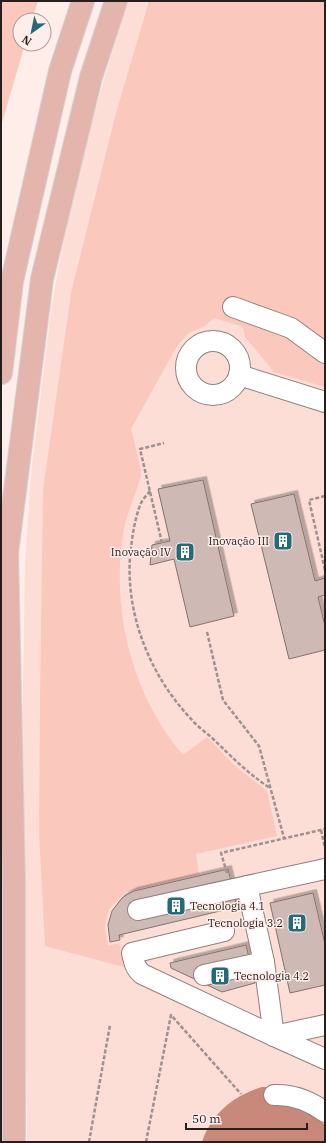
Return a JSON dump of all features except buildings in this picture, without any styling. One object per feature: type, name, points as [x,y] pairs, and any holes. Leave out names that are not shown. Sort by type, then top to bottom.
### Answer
[{"type":"main road","points":[[1,373],[12,281],[60,71],[83,1]]},
{"type":"main road","points":[[14,1142],[14,884],[7,552],[42,279],[91,77],[116,1]]},
{"type":"street","points":[[233,307],[291,328],[325,353]]},
{"type":"street","points":[[239,376],[325,402]]},
{"type":"street","points":[[138,910],[325,869]]},
{"type":"street","points":[[247,886],[264,962],[274,1036]]},
{"type":"street","points":[[224,930],[132,953],[134,964],[142,974],[325,1059]]},
{"type":"street","points":[[204,975],[264,962]]},
{"type":"street","points":[[274,1036],[325,1025]]},
{"type":"street","points":[[274,1095],[283,1094],[306,1100],[325,1112]]},
{"type":"path","points":[[162,542],[140,449],[164,444]]},
{"type":"path","points":[[150,491],[141,502],[134,526],[130,569],[136,619],[145,648],[157,673],[171,696],[192,721],[235,761],[270,788]]},
{"type":"path","points":[[325,496],[309,500],[325,570]]},
{"type":"path","points":[[207,632],[223,700],[259,746],[284,838]]},
{"type":"path","points":[[226,870],[221,853],[325,829]]},
{"type":"path","points":[[321,830],[325,848]]},
{"type":"path","points":[[146,1142],[171,1015],[241,1094]]},
{"type":"path","points":[[89,1142],[110,1025]]},
{"type":"shaded area","points":[[1,1],[38,1],[35,12],[12,12],[12,52],[23,52],[1,126]]},
{"type":"shaded area","points":[[127,1],[325,1],[325,1142],[27,1142],[22,752],[25,562],[32,465],[52,304],[67,224],[86,142]]},
{"type":"shaded area","points":[[149,1],[325,1],[325,387],[274,372],[245,337],[243,327],[214,318],[205,326],[189,333],[177,346],[131,429],[139,460],[141,476],[124,528],[120,558],[120,588],[123,618],[129,648],[138,677],[150,705],[165,731],[183,755],[207,737],[232,763],[267,791],[277,836],[196,854],[199,874],[126,892],[109,909],[105,927],[108,946],[119,943],[124,967],[45,946],[39,832],[43,490],[71,293],[116,113]]},
{"type":"shaded area","points":[[262,1087],[273,1087],[291,1104],[318,1118],[325,1125],[325,1142],[202,1142],[212,1122],[225,1107],[242,1095]]},
{"type":"place","name":"Inovação III","points":[[283,541]]},
{"type":"place","name":"Inovação IV","points":[[185,552]]},
{"type":"place","name":"Tecnologia 4.1","points":[[176,906]]},
{"type":"place","name":"Tecnologia 3.2","points":[[297,923]]},
{"type":"place","name":"Tecnologia 4.2","points":[[220,976]]}]
